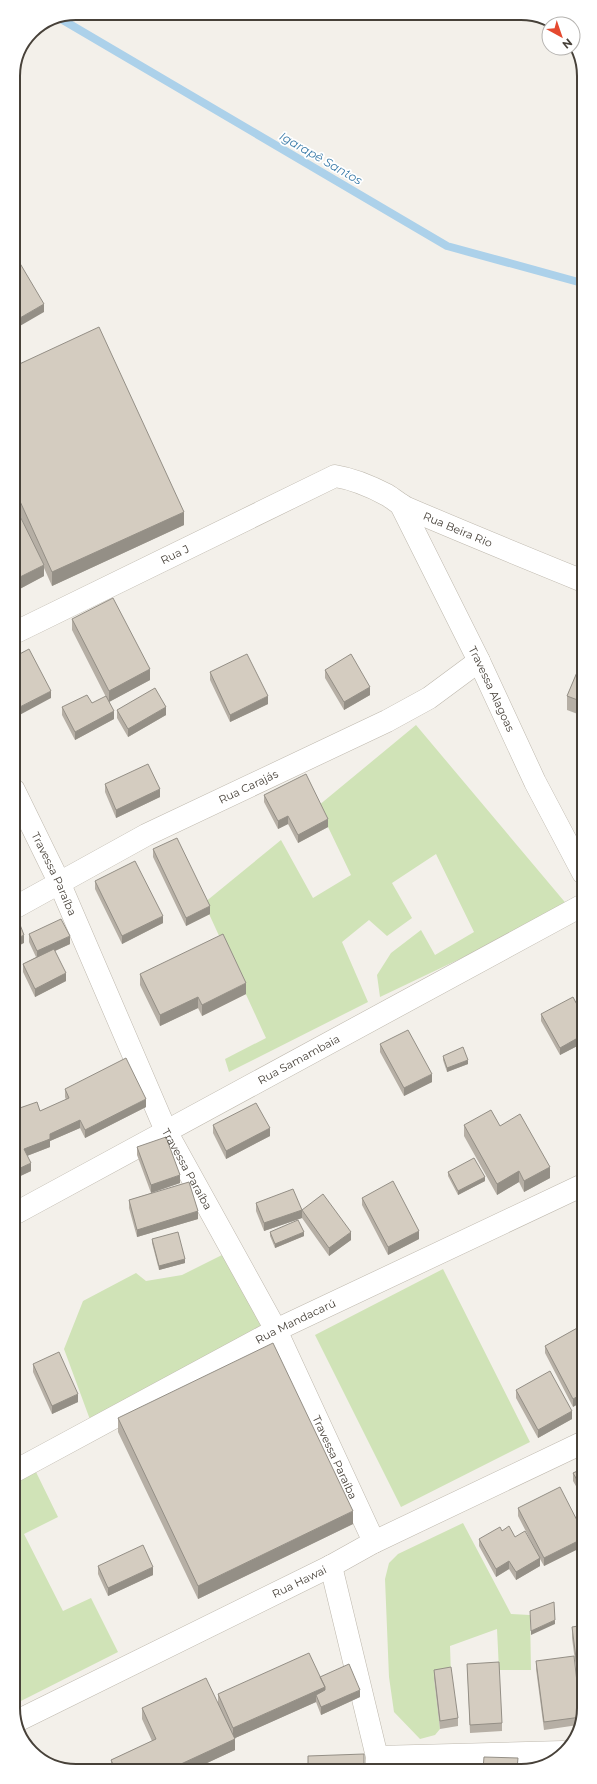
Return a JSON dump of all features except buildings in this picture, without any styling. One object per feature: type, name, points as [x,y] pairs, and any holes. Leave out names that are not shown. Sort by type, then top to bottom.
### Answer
[{"type":"street","name":"Rua Beira Rio","points":[[335,476],[351,479],[370,487],[401,505],[488,543],[577,579]]},
{"type":"street","name":"Rua J","points":[[20,630],[335,476]]},
{"type":"street","name":"Travessa Alagoas","points":[[401,505],[479,661],[535,782],[577,862]]},
{"type":"street","name":"Rua Carajás","points":[[20,905],[146,835],[387,722],[429,698],[479,661]]},
{"type":"street","name":"Travessa Paraíba","points":[[20,802],[59,882],[166,1131],[276,1330],[374,1542]]},
{"type":"street","name":"Rua Samambaia","points":[[20,1211],[577,908]]},
{"type":"street","name":"Rua Mandacarú","points":[[20,1468],[276,1330],[577,1188]]},
{"type":"street","name":"Rua Hawai","points":[[21,1719],[331,1566],[374,1542],[577,1445]]},
{"type":"street","points":[[331,1566],[377,1763],[555,1752]]},
{"type":"green space","points":[[416,725],[569,907],[380,997],[377,975],[391,953],[421,930],[435,955],[474,932],[436,854],[392,883],[412,918],[387,936],[369,920],[342,942],[368,1002],[229,1072],[225,1059],[266,1038],[204,903],[281,840],[313,898],[351,875],[318,806]]},
{"type":"green space","points":[[232,1250],[273,1325],[92,1425],[64,1349],[83,1301],[136,1273],[146,1281],[182,1275]]},
{"type":"green space","points":[[443,1269],[530,1442],[401,1507],[315,1335]]},
{"type":"green space","points":[[36,1472],[58,1517],[24,1534],[63,1611],[91,1598],[118,1652],[20,1701],[20,1480]]},
{"type":"green space","points":[[463,1523],[511,1614],[530,1615],[531,1670],[499,1670],[497,1629],[450,1646],[451,1675],[434,1678],[440,1729],[435,1735],[420,1739],[394,1712],[389,1677],[385,1579],[389,1563],[398,1554]]},
{"type":"waterway","name":"Igarapê Santos","points":[[65,21],[447,246],[577,282]]}]
